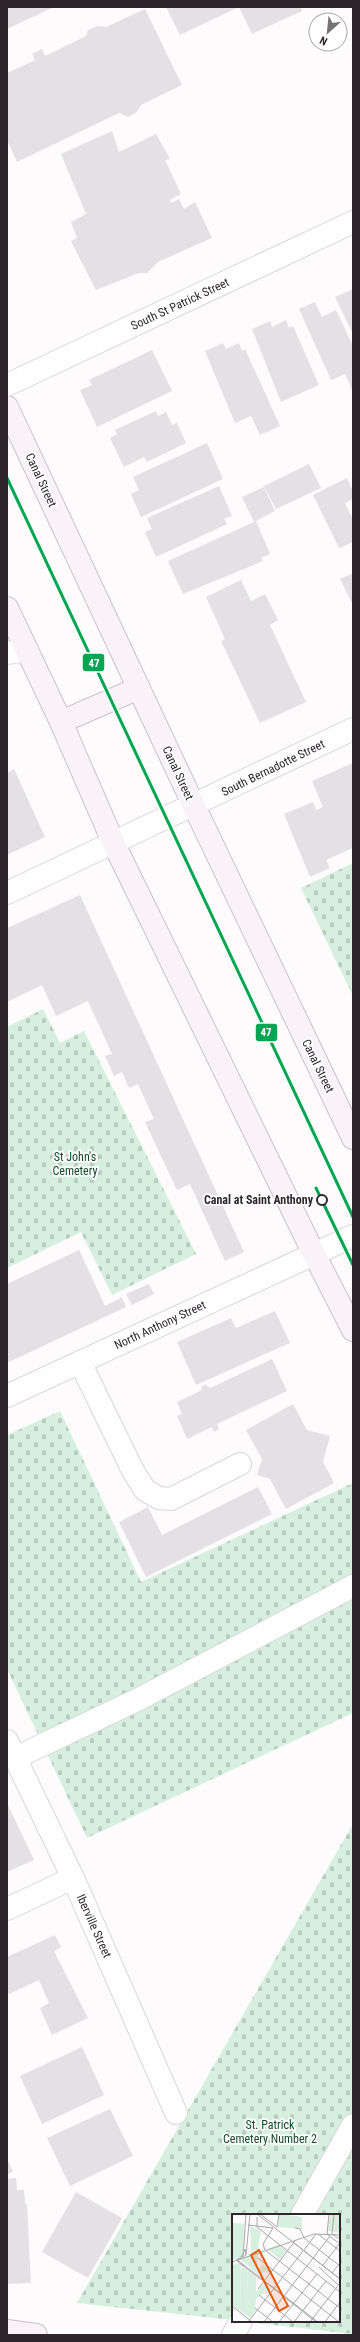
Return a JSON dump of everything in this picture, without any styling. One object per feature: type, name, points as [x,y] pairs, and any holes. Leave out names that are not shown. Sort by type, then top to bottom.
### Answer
[{"type":"main road","name":"Canal Street","points":[[7,407],[194,806],[353,1138]]},
{"type":"main road","points":[[7,608],[17,651],[61,722],[114,844],[314,1254],[353,1330]]},
{"type":"main road","points":[[61,722],[139,688]]},
{"type":"main road","points":[[7,2331],[36,2335]]},
{"type":"street","name":"South St Patrick Street","points":[[7,385],[353,222]]},
{"type":"street","name":"South Bernadotte Street","points":[[7,893],[114,844],[353,729]]},
{"type":"street","name":"North Anthony Street","points":[[7,1396],[353,1236]]},
{"type":"street","points":[[80,1362],[133,1471],[145,1490],[159,1498],[171,1499],[240,1464]]},
{"type":"street","points":[[11,1750],[139,1698],[353,1586]]},
{"type":"street","name":"Iberville Street","points":[[11,1750],[73,1878],[176,2113]]},
{"type":"street","points":[[7,1909],[73,1878]]},
{"type":"street","points":[[303,2214],[353,2125]]},
{"type":"street","points":[[234,2335],[241,2322]]},
{"type":"green space","points":[[353,863],[353,996],[301,888]]},
{"type":"green space","name":"St John's Cemetery","points":[[43,1009],[60,1043],[84,1031],[196,1254],[112,1295],[81,1232],[7,1268],[7,1027]]},
{"type":"green space","points":[[60,1411],[141,1582],[353,1483],[353,1713],[87,1838],[7,1669],[7,1435]]},
{"type":"green space","name":"St. Patrick Cemetery Number 2","points":[[353,1824],[353,2334],[247,2322],[340,2322],[340,2214],[232,2214],[232,2320],[77,2303]]},
{"type":"building","points":[[7,7],[54,7],[7,29]]},
{"type":"building","points":[[166,7],[239,7],[180,35]]},
{"type":"building","points":[[239,7],[300,7],[302,11],[252,34]]},
{"type":"building","points":[[145,9],[182,85],[141,105],[137,112],[128,117],[119,113],[17,162],[7,140],[7,73],[35,60],[32,54],[42,49],[45,56],[86,36],[88,30],[97,26],[106,27]]},
{"type":"building","points":[[112,131],[119,152],[156,134],[170,159],[165,160],[181,194],[170,200],[171,203],[179,199],[184,209],[195,202],[212,238],[158,262],[147,273],[139,273],[96,290],[71,241],[77,238],[71,222],[86,214],[61,154]]},
{"type":"building","points":[[353,289],[353,334],[335,297]]},
{"type":"building","points":[[315,302],[322,317],[336,310],[353,346],[353,392],[345,374],[331,380],[299,309]]},
{"type":"building","points":[[286,320],[289,328],[293,326],[319,385],[281,402],[252,329],[270,321],[272,327]]},
{"type":"building","points":[[223,343],[226,349],[239,343],[242,351],[245,349],[280,426],[260,435],[251,416],[235,423],[205,351]]},
{"type":"building","points":[[152,350],[172,391],[97,427],[80,390],[92,385],[89,380]]},
{"type":"building","points":[[156,411],[158,416],[166,412],[172,425],[177,423],[186,443],[147,462],[144,457],[124,467],[110,438],[117,434],[115,430]]},
{"type":"building","points":[[207,443],[223,479],[141,517],[131,494],[139,490],[133,477]]},
{"type":"building","points":[[309,464],[321,488],[276,509],[264,486]]},
{"type":"building","points":[[347,478],[353,491],[353,499],[345,503],[353,520],[353,542],[339,548],[313,495]]},
{"type":"building","points":[[219,486],[232,516],[224,519],[227,524],[156,557],[145,532],[152,529],[147,518]]},
{"type":"building","points":[[264,487],[275,511],[256,521],[270,554],[261,558],[263,561],[183,594],[168,561],[254,522],[242,497]]},
{"type":"building","points":[[353,573],[353,605],[340,579]]},
{"type":"building","points":[[241,580],[251,601],[265,594],[278,620],[270,625],[306,702],[260,723],[221,641],[225,639],[206,597]]},
{"type":"building","points":[[353,763],[353,848],[326,860],[330,868],[310,877],[284,814],[313,802],[316,810],[323,807],[312,781]]},
{"type":"building","points":[[14,769],[45,837],[7,855],[7,773]]},
{"type":"building","points":[[80,895],[244,1252],[225,1261],[190,1184],[177,1190],[145,1122],[154,1119],[138,1084],[129,1088],[122,1072],[114,1076],[105,1056],[112,1054],[88,1001],[56,1016],[42,985],[7,1002],[7,928]]},
{"type":"building","points":[[79,1250],[105,1306],[122,1297],[126,1307],[7,1363],[7,1284]]},
{"type":"building","points":[[149,1284],[154,1294],[132,1305],[126,1294]]},
{"type":"building","points":[[275,1311],[290,1343],[196,1385],[177,1342],[231,1318],[236,1328]]},
{"type":"building","points":[[272,1359],[287,1391],[217,1424],[219,1429],[214,1432],[212,1427],[187,1439],[177,1416],[182,1414],[177,1402],[202,1390],[201,1388],[205,1384],[210,1388]]},
{"type":"building","points":[[293,1404],[307,1430],[330,1436],[323,1462],[334,1483],[286,1509],[270,1479],[257,1475],[262,1459],[246,1430]]},
{"type":"building","points":[[258,1487],[272,1514],[146,1577],[119,1522],[148,1507],[162,1535]]},
{"type":"building","points":[[7,1803],[34,1860],[7,1872]]},
{"type":"building","points":[[55,1935],[61,1947],[54,1951],[88,2018],[52,2035],[40,2008],[49,2003],[39,1980],[9,1994],[7,1990],[7,1957]]},
{"type":"building","points":[[82,2047],[104,2095],[42,2124],[20,2076]]},
{"type":"building","points":[[110,2109],[133,2156],[70,2186],[47,2138]]},
{"type":"building","points":[[7,2159],[13,2171],[7,2175]]},
{"type":"building","points":[[16,2178],[17,2190],[24,2190],[25,2204],[27,2204],[31,2283],[8,2284],[7,2179]]},
{"type":"building","points":[[76,2192],[122,2218],[88,2278],[42,2252]]},
{"type":"transit line","name":"47","points":[[7,478],[353,1217]]},
{"type":"transit line","name":"47","points":[[316,1188],[353,1265]]},
{"type":"place","name":"Canal at Saint Anthony","points":[[322,1200]]}]
